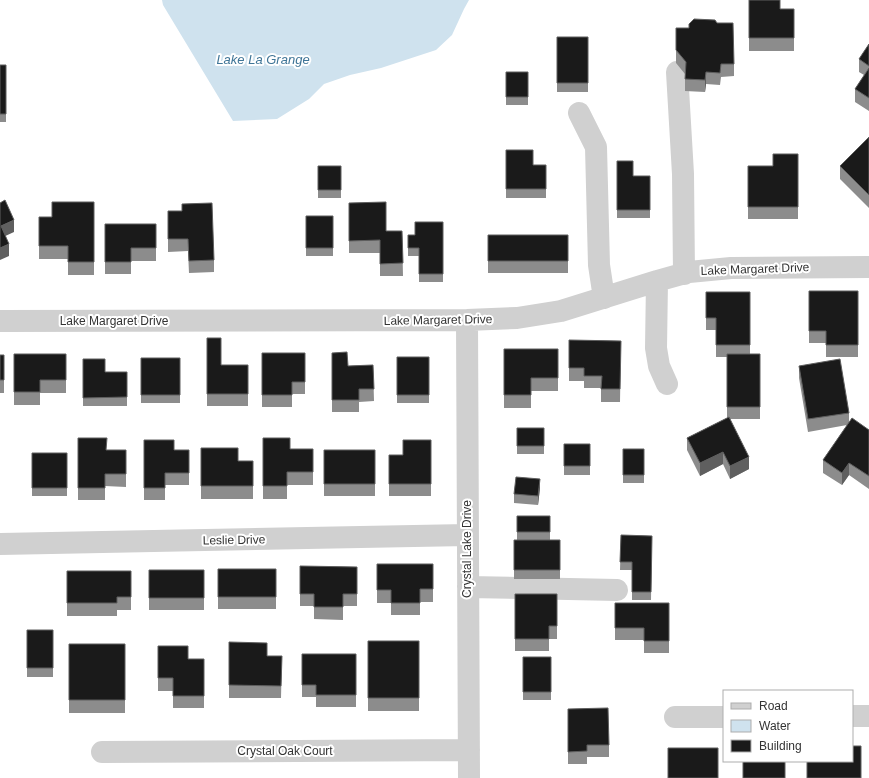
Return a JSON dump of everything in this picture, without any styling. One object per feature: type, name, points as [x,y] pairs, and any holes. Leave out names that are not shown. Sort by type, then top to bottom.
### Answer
[{"type":"street","points":[[677,72],[683,174],[684,274]]},
{"type":"street","points":[[579,113],[596,147],[599,265],[604,298]]},
{"type":"street","name":"Lake Margaret Drive","points":[[0,321],[467,320],[517,318],[561,311],[684,274],[730,268],[869,267]]},
{"type":"street","points":[[657,281],[656,348],[658,366],[667,384]]},
{"type":"street","name":"Crystal Lake Drive","points":[[467,320],[469,778]]},
{"type":"street","name":"Leslie Drive","points":[[0,544],[467,535]]},
{"type":"street","points":[[468,587],[617,590]]},
{"type":"street","points":[[853,716],[869,716]]},
{"type":"street","points":[[675,717],[723,717]]},
{"type":"street","name":"Crystal Oak Court","points":[[102,752],[469,750]]},
{"type":"water","name":"Lake La Grange","points":[[162,0],[469,0],[452,35],[436,50],[381,68],[350,75],[324,84],[309,99],[277,119],[233,121],[163,5]]},
{"type":"building","points":[[749,0],[780,0],[780,9],[794,9],[794,38],[749,38]]},
{"type":"building","points":[[694,19],[715,20],[717,23],[733,23],[734,64],[721,64],[720,73],[706,72],[705,80],[685,79],[686,62],[676,50],[676,28],[689,28],[689,24]]},
{"type":"building","points":[[557,37],[588,37],[588,83],[557,83]]},
{"type":"building","points":[[869,44],[869,66],[859,59]]},
{"type":"building","points":[[0,65],[6,65],[6,114],[0,114]]},
{"type":"building","points":[[869,68],[869,98],[855,89]]},
{"type":"building","points":[[506,72],[528,72],[528,97],[506,97]]},
{"type":"building","points":[[869,137],[869,195],[840,166]]},
{"type":"building","points":[[506,150],[533,150],[533,165],[546,165],[546,189],[506,189]]},
{"type":"building","points":[[773,154],[798,154],[798,207],[748,207],[748,166],[773,166]]},
{"type":"building","points":[[617,161],[633,161],[633,176],[650,176],[650,210],[617,210]]},
{"type":"building","points":[[318,166],[341,166],[341,190],[318,190]]},
{"type":"building","points":[[5,200],[14,220],[1,226],[9,244],[0,248],[0,203]]},
{"type":"building","points":[[52,202],[94,202],[94,262],[68,262],[68,246],[39,246],[39,217],[52,217]]},
{"type":"building","points":[[386,202],[386,231],[402,231],[403,263],[380,264],[380,240],[349,241],[349,203]]},
{"type":"building","points":[[212,203],[214,260],[189,261],[188,239],[168,239],[168,211],[182,211],[182,204]]},
{"type":"building","points":[[306,216],[333,216],[333,248],[306,248]]},
{"type":"building","points":[[415,222],[443,222],[443,274],[419,274],[419,248],[408,248],[408,235],[415,235]]},
{"type":"building","points":[[105,224],[156,224],[156,248],[131,248],[131,262],[105,262]]},
{"type":"building","points":[[488,235],[568,235],[568,261],[488,261]]},
{"type":"building","points":[[809,291],[858,291],[858,345],[826,345],[826,331],[809,331]]},
{"type":"building","points":[[706,292],[750,292],[750,345],[716,345],[716,318],[706,318]]},
{"type":"building","points":[[207,338],[221,338],[221,365],[248,365],[248,394],[207,394]]},
{"type":"building","points":[[569,340],[621,341],[620,389],[601,389],[602,376],[584,376],[584,368],[569,368]]},
{"type":"building","points":[[504,349],[558,349],[558,378],[531,378],[531,395],[504,395]]},
{"type":"building","points":[[347,352],[348,366],[373,365],[374,389],[359,389],[359,400],[332,400],[332,353]]},
{"type":"building","points":[[262,353],[305,353],[305,382],[292,382],[292,395],[262,395]]},
{"type":"building","points":[[14,354],[66,354],[66,380],[40,380],[40,392],[14,392]]},
{"type":"building","points":[[727,354],[760,354],[760,407],[727,407]]},
{"type":"building","points":[[0,355],[4,355],[4,380],[0,380]]},
{"type":"building","points":[[397,357],[429,357],[429,395],[397,395]]},
{"type":"building","points":[[141,358],[180,358],[180,395],[141,395]]},
{"type":"building","points":[[83,359],[105,359],[105,372],[127,372],[127,397],[83,398]]},
{"type":"building","points":[[840,359],[849,413],[808,419],[799,366]]},
{"type":"building","points":[[729,417],[749,457],[730,466],[723,452],[700,463],[687,438]]},
{"type":"building","points":[[852,418],[869,430],[869,476],[849,463],[842,473],[823,460]]},
{"type":"building","points":[[517,428],[544,428],[544,446],[517,446]]},
{"type":"building","points":[[78,438],[107,438],[106,450],[126,450],[126,474],[105,474],[105,488],[78,488]]},
{"type":"building","points":[[263,438],[290,438],[290,449],[313,449],[313,472],[287,472],[287,486],[263,486]]},
{"type":"building","points":[[144,440],[174,440],[174,450],[189,450],[189,473],[165,473],[165,488],[144,488]]},
{"type":"building","points":[[403,440],[431,440],[431,484],[389,484],[389,455],[403,455]]},
{"type":"building","points":[[564,444],[590,444],[590,466],[564,466]]},
{"type":"building","points":[[201,448],[238,448],[238,461],[253,461],[253,486],[201,486]]},
{"type":"building","points":[[623,449],[644,449],[644,475],[623,475]]},
{"type":"building","points":[[324,450],[375,450],[375,484],[324,484]]},
{"type":"building","points":[[32,453],[67,453],[67,488],[32,488]]},
{"type":"building","points":[[516,477],[540,479],[538,496],[514,494]]},
{"type":"building","points":[[517,516],[550,516],[550,532],[517,532]]},
{"type":"building","points":[[621,535],[652,536],[651,592],[632,592],[632,562],[620,562]]},
{"type":"building","points":[[514,540],[560,540],[560,570],[514,570]]},
{"type":"building","points":[[377,564],[433,564],[433,589],[420,589],[420,603],[391,603],[391,590],[377,590]]},
{"type":"building","points":[[300,566],[357,567],[357,594],[343,594],[343,607],[314,607],[314,594],[300,594]]},
{"type":"building","points":[[218,569],[276,569],[276,597],[218,597]]},
{"type":"building","points":[[149,570],[204,570],[204,598],[149,598]]},
{"type":"building","points":[[67,571],[131,571],[131,597],[117,597],[117,603],[67,603]]},
{"type":"building","points":[[515,594],[557,594],[557,626],[549,626],[549,639],[515,639]]},
{"type":"building","points":[[615,603],[669,603],[669,641],[644,641],[644,628],[615,628]]},
{"type":"building","points":[[27,630],[53,630],[53,668],[27,668]]},
{"type":"building","points":[[368,641],[419,641],[419,698],[368,698]]},
{"type":"building","points":[[229,642],[267,643],[267,656],[282,656],[281,686],[229,685]]},
{"type":"building","points":[[69,644],[125,644],[125,700],[69,700]]},
{"type":"building","points":[[158,646],[188,646],[188,659],[204,659],[204,696],[173,696],[173,678],[158,678]]},
{"type":"building","points":[[302,654],[356,654],[356,695],[316,695],[316,685],[302,685]]},
{"type":"building","points":[[523,657],[551,657],[551,692],[523,692]]},
{"type":"building","points":[[608,708],[609,745],[587,745],[587,751],[568,752],[568,709]]},
{"type":"building","points":[[853,746],[861,746],[861,778],[807,778],[807,762],[853,762]]},
{"type":"building","points":[[668,748],[718,748],[718,778],[668,778]]},
{"type":"building","points":[[743,762],[785,762],[785,778],[743,778]]}]
